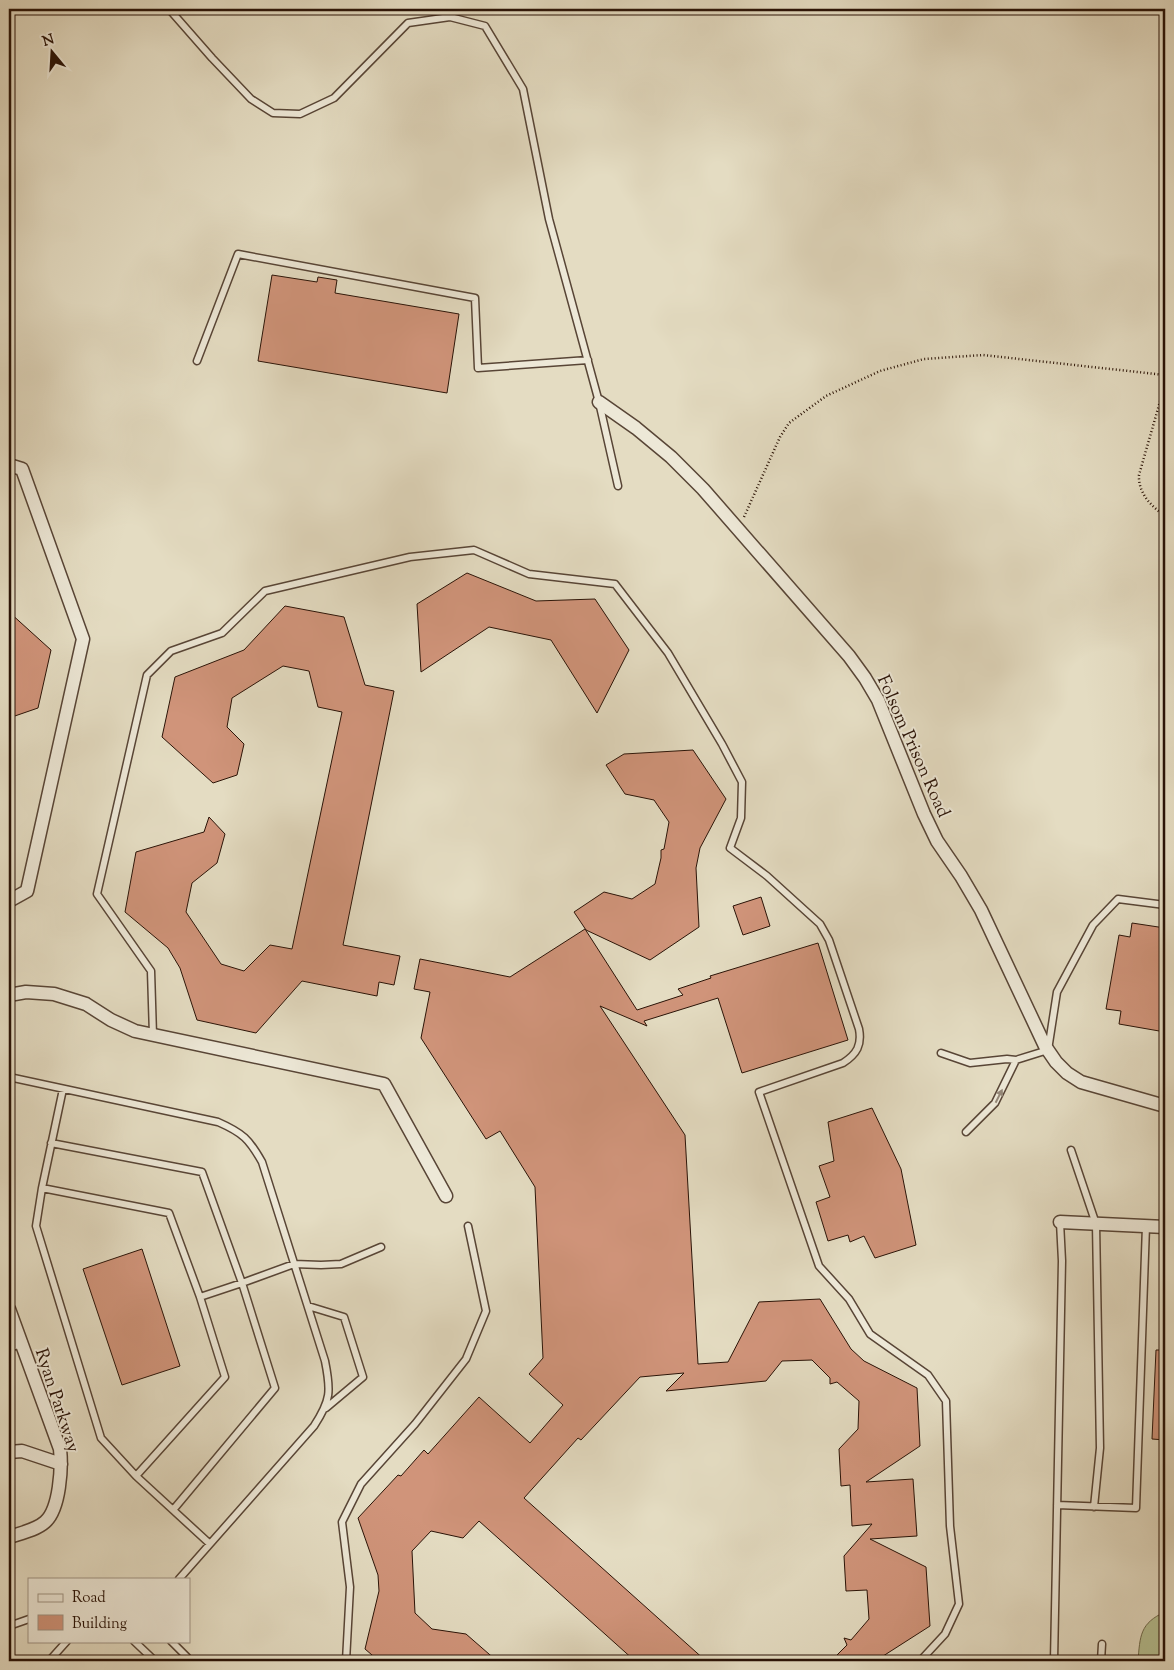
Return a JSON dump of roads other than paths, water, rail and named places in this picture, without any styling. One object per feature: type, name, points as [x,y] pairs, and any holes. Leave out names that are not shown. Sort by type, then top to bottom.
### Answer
[{"type":"street","name":"Folsom Prison Road","points":[[599,402],[636,428],[671,457],[703,489],[843,649],[865,678],[881,708],[930,828],[982,910],[1048,1050],[1056,1062],[1067,1073],[1081,1082],[1165,1106]]},
{"type":"street","points":[[9,465],[22,470],[83,639],[26,891],[9,900]]},
{"type":"street","points":[[9,995],[26,992],[54,994],[86,1004],[111,1020],[135,1031],[384,1084],[446,1196]]},
{"type":"street","points":[[1060,1222],[1165,1227]]},
{"type":"street","name":"Ryan Parkway","points":[[9,1309],[60,1449],[61,1464],[55,1506],[46,1521],[32,1529],[9,1537]]},
{"type":"street","points":[[9,1452],[22,1452],[61,1464]]},
{"type":"lane","points":[[168,9],[251,99],[273,113],[300,114],[334,98],[408,23],[450,16],[485,26],[523,89],[549,219],[599,402],[618,486]]},
{"type":"lane","points":[[197,361],[238,254],[475,298],[478,368],[588,360]]},
{"type":"lane","points":[[153,1035],[151,971],[97,894],[147,675],[171,650],[222,633],[265,591],[410,557],[474,550],[529,574],[615,584],[668,653],[722,744],[742,782],[741,818],[730,848],[767,876],[820,924],[825,931],[858,1029],[860,1045],[851,1058],[843,1063],[759,1092],[819,1266],[849,1299],[870,1334],[928,1375],[946,1401],[950,1526],[959,1604],[945,1634],[920,1661]]},
{"type":"lane","points":[[941,1053],[970,1063],[1007,1059],[1016,1060],[1048,1050],[1057,992],[1093,925],[1118,899],[1165,905]]},
{"type":"lane","points":[[966,1132],[995,1103],[1016,1060]]},
{"type":"lane","points":[[9,1077],[218,1122],[238,1131],[253,1145],[262,1162],[325,1361],[330,1384],[326,1408]]},
{"type":"lane","points":[[63,1089],[36,1226],[101,1438],[136,1476],[210,1544]]},
{"type":"lane","points":[[52,1143],[202,1172],[242,1283],[275,1388],[173,1510]]},
{"type":"lane","points":[[1072,1150],[1096,1224],[1100,1448],[1094,1507]]},
{"type":"lane","points":[[42,1188],[169,1213],[200,1297],[225,1377],[136,1476]]},
{"type":"lane","points":[[1054,1661],[1062,1261],[1060,1222]]},
{"type":"lane","points":[[346,1661],[350,1587],[342,1522],[361,1484],[416,1424],[466,1359],[486,1311],[468,1226]]},
{"type":"lane","points":[[1057,1505],[1136,1508],[1146,1226]]},
{"type":"lane","points":[[200,1297],[294,1264],[341,1264],[381,1247]]},
{"type":"lane","points":[[180,1578],[314,1426],[326,1408],[362,1377],[344,1317],[308,1306]]},
{"type":"lane","points":[[9,1348],[22,1344]]},
{"type":"lane","points":[[9,1627],[28,1619]]},
{"type":"lane","points":[[48,1661],[66,1642]]},
{"type":"lane","points":[[135,1642],[155,1661]]},
{"type":"lane","points":[[172,1642],[187,1657],[184,1661]]},
{"type":"lane","points":[[1100,1661],[1102,1644]]}]
